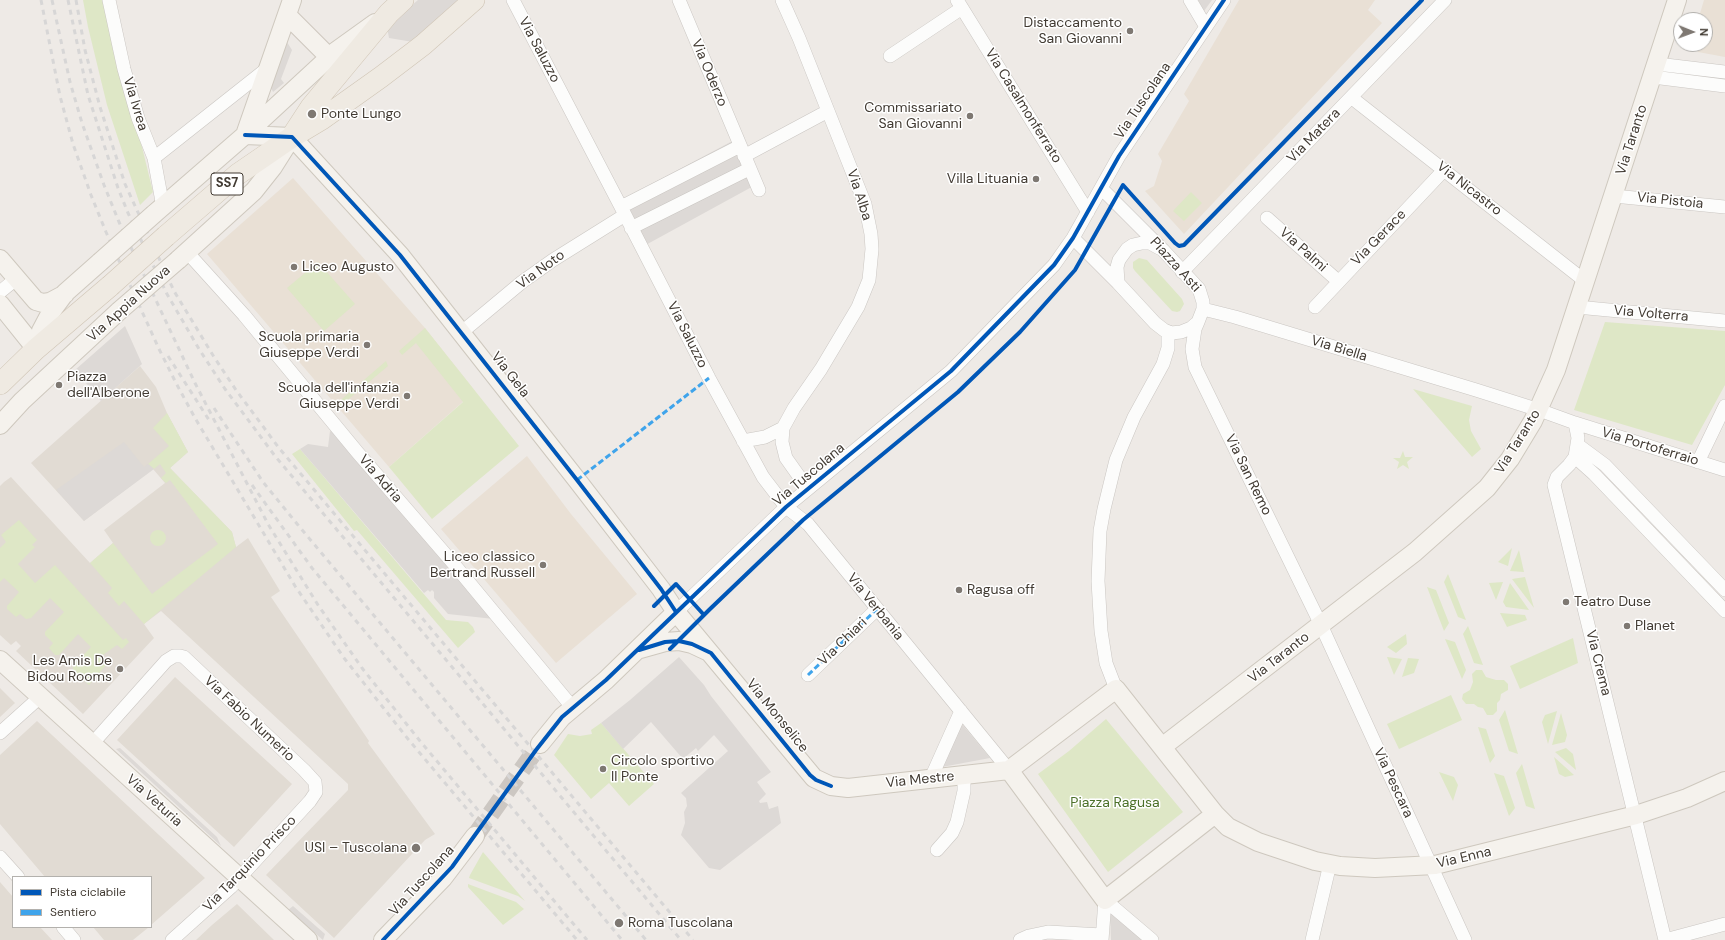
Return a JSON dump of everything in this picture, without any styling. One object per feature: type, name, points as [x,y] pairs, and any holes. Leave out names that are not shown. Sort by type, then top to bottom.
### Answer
[{"type":"main road","name":"SS7","points":[[292,137],[322,119],[423,45],[474,0]]},
{"type":"main road","name":"Via Taranto","points":[[1162,747],[1410,556],[1487,488],[1517,450],[1539,410],[1556,370],[1678,0]]},
{"type":"main road","name":"SS7","points":[[292,137],[339,60],[396,6]]},
{"type":"main road","points":[[292,137],[245,135],[290,7],[339,60]]},
{"type":"main road","name":"Via Appia Nuova","points":[[36,349],[46,320],[65,293],[245,135],[339,60]]},
{"type":"main road","name":"Via Appia Nuova","points":[[0,425],[22,401],[119,311],[242,203],[260,184],[292,137]]},
{"type":"main road","name":"Via Appia Nuova","points":[[0,384],[36,349],[238,174],[292,137]]},
{"type":"main road","name":"Via Gela","points":[[292,137],[400,255],[462,332],[661,589],[676,612]]},
{"type":"main road","points":[[0,259],[39,302],[52,301],[65,293]]},
{"type":"main road","points":[[0,304],[36,349]]},
{"type":"main road","name":"Via Tuscolana","points":[[540,744],[562,717],[606,680],[676,612]]},
{"type":"main road","name":"Via Monselice","points":[[676,612],[810,775],[816,780],[831,786]]},
{"type":"main road","points":[[638,650],[665,642],[679,641],[692,644],[711,654]]},
{"type":"main road","name":"Via Veturia","points":[[0,660],[239,879],[308,940]]},
{"type":"main road","points":[[1116,689],[1162,747],[1215,814],[1105,900],[1009,770],[1116,689]]},
{"type":"main road","name":"Via Mestre","points":[[831,786],[848,788],[1009,770]]},
{"type":"main road","name":"Via Enna","points":[[1215,814],[1228,827],[1252,840],[1297,856],[1330,864],[1375,868],[1430,866],[1636,815],[1679,801],[1720,783]]},
{"type":"main road","name":"Via Tuscolana","points":[[383,940],[443,878],[476,836]]},
{"type":"street","name":"Via Ivrea","points":[[109,0],[132,100],[144,136],[154,158],[158,211]]},
{"type":"street","name":"Via Saluzzo","points":[[513,0],[743,441],[763,477],[786,507]]},
{"type":"street","name":"Via Oderzo","points":[[679,0],[759,190]]},
{"type":"street","name":"Via Alba","points":[[782,0],[867,211],[872,242],[871,269],[865,290],[851,321],[794,408],[783,428]]},
{"type":"street","points":[[1190,0],[1206,27]]},
{"type":"street","name":"Via Tuscolana","points":[[1101,188],[1119,156],[1224,0]]},
{"type":"street","name":"Via Matera","points":[[1182,272],[1352,98],[1445,0]]},
{"type":"street","points":[[890,56],[959,4]]},
{"type":"street","name":"Via Casalmonferrato","points":[[959,4],[1088,212]]},
{"type":"street","points":[[154,158],[270,66]]},
{"type":"street","points":[[1655,70],[1725,72]]},
{"type":"street","points":[[1655,70],[1725,86]]},
{"type":"street","name":"Via Nicastro","points":[[1352,98],[1585,281]]},
{"type":"street","name":"Via Noto","points":[[462,332],[522,282],[623,211],[742,151],[828,111]]},
{"type":"street","points":[[631,228],[749,169]]},
{"type":"street","name":"Via Gerace","points":[[1315,307],[1444,170]]},
{"type":"street","points":[[1101,188],[1073,238],[1155,323],[1168,332],[1174,333],[1186,330],[1198,322]]},
{"type":"street","name":"Piazza Asti","points":[[1101,188],[1163,250],[1201,293],[1203,309],[1198,322]]},
{"type":"street","name":"Via Pistoia","points":[[1614,196],[1725,207]]},
{"type":"street","name":"Via Palmi","points":[[1267,218],[1338,282]]},
{"type":"street","name":"Via Tuscolana","points":[[676,612],[786,507],[951,371],[1054,264],[1073,238]]},
{"type":"street","points":[[1118,283],[1117,267],[1119,260],[1122,254],[1133,245],[1142,243],[1150,244],[1163,250]]},
{"type":"street","name":"Via Adria","points":[[183,256],[249,321],[358,453],[481,596],[573,708]]},
{"type":"street","points":[[0,292],[17,278]]},
{"type":"street","name":"Via Volterra","points":[[1577,307],[1725,321]]},
{"type":"street","name":"Via Biella","points":[[1203,309],[1235,317],[1539,410]]},
{"type":"street","name":"Via San Remo","points":[[1198,322],[1195,329],[1192,349],[1195,367],[1321,626]]},
{"type":"street","points":[[1116,689],[1107,667],[1101,631],[1098,571],[1100,531],[1116,460],[1134,417],[1163,364],[1168,348],[1168,332]]},
{"type":"street","points":[[1698,462],[1725,406]]},
{"type":"street","name":"Via Portoferraio","points":[[1539,410],[1575,424],[1725,470]]},
{"type":"street","points":[[1575,424],[1578,432],[1576,451],[1594,474],[1725,611]]},
{"type":"street","points":[[743,441],[765,436],[783,428],[782,442],[785,455],[808,489]]},
{"type":"street","points":[[1576,451],[1605,464],[1725,590]]},
{"type":"street","name":"Via Crema","points":[[1576,451],[1569,465],[1557,477],[1554,485],[1636,815]]},
{"type":"street","name":"Via Verbania","points":[[786,507],[808,524],[1009,770]]},
{"type":"street","name":"Via Chiari","points":[[808,674],[877,609]]},
{"type":"street","name":"Via Pescara","points":[[1321,626],[1465,940]]},
{"type":"street","name":"Via Fabio Numerio","points":[[92,744],[166,661],[174,656],[184,658],[315,782]]},
{"type":"street","points":[[0,733],[40,697]]},
{"type":"street","points":[[932,778],[961,710]]},
{"type":"street","points":[[937,850],[952,832],[957,822],[964,791],[964,775]]},
{"type":"street","name":"Via Tarquinio Prisco","points":[[172,940],[231,888],[315,794],[317,786],[315,782]]},
{"type":"street","points":[[1636,815],[1665,940],[1725,924]]},
{"type":"street","points":[[0,857],[17,876]]},
{"type":"street","points":[[1312,940],[1330,864]]},
{"type":"street","points":[[1020,940],[1029,936],[1048,932],[1102,938],[1105,900]]},
{"type":"street","points":[[1105,900],[1152,940]]},
{"type":"street","points":[[64,928],[74,940]]},
{"type":"shaded area","points":[[418,0],[462,0],[413,42],[389,38],[387,27]]},
{"type":"shaded area","points":[[1198,0],[1212,0],[1204,11]]},
{"type":"shaded area","points":[[1239,0],[1375,0],[1368,10],[1382,23],[1184,234],[1145,191],[1154,186],[1162,161],[1158,154],[1189,101],[1184,94]]},
{"type":"shaded area","points":[[1704,0],[1725,0],[1725,57],[1698,52],[1713,52],[1713,12],[1700,12]]},
{"type":"shaded area","points":[[285,39],[292,50],[281,79],[284,83],[273,92],[270,86]]},
{"type":"shaded area","points":[[740,137],[759,183],[642,247],[619,201]]},
{"type":"shaded area","points":[[293,178],[425,328],[475,391],[389,467],[207,254]]},
{"type":"shaded area","points":[[125,326],[142,364],[101,401],[75,370]]},
{"type":"shaded area","points":[[140,366],[156,387],[167,413],[188,452],[170,468],[232,532],[236,547],[248,538],[280,591],[271,597],[369,741],[368,743],[435,834],[425,840],[334,938],[266,875],[348,790],[348,784],[161,611],[144,624],[154,638],[83,714],[16,651],[21,646],[16,641],[11,645],[0,635],[0,486],[4,482],[11,477],[90,563],[113,543],[104,530],[165,483],[153,469],[84,521],[31,463]]},
{"type":"shaded area","points":[[330,431],[494,619],[448,614],[434,598],[434,592],[432,590],[430,592],[428,590],[424,593],[300,449],[308,444],[328,447]]},
{"type":"shaded area","points":[[124,442],[144,467],[148,464],[154,469],[84,521],[56,490]]},
{"type":"shaded area","name":"Liceo classico Bertrand Russell","points":[[527,456],[571,514],[637,594],[556,663],[441,529]]},
{"type":"shaded area","points":[[679,657],[704,685],[771,772],[757,782],[766,794],[759,801],[760,803],[767,802],[769,809],[778,806],[781,823],[720,870],[709,868],[681,835],[685,823],[684,812],[687,806],[686,798],[681,793],[728,751],[714,735],[698,751],[696,748],[683,759],[651,722],[623,749],[601,723]]},
{"type":"shaded area","points":[[175,677],[292,784],[234,847],[117,740]]},
{"type":"shaded area","points":[[0,688],[15,703],[0,717]]},
{"type":"shaded area","points":[[37,721],[205,878],[152,924],[152,876],[44,876],[0,824],[0,755]]},
{"type":"shaded area","points":[[961,723],[990,758],[942,767]]},
{"type":"shaded area","points":[[120,748],[217,837],[221,846],[116,749]]},
{"type":"shaded area","points":[[0,882],[12,896],[12,928],[41,928],[52,940],[0,940]]},
{"type":"shaded area","points":[[237,904],[274,940],[196,940],[212,925]]},
{"type":"shaded area","points":[[293,906],[325,934],[323,940],[288,910]]},
{"type":"shaded area","points":[[1110,911],[1145,940],[1111,940]]},
{"type":"shaded area","points":[[94,928],[148,928],[133,940],[104,940]]},
{"type":"green space","points":[[83,0],[106,0],[116,56],[153,192],[140,205],[107,105]]},
{"type":"green space","points":[[1191,192],[1202,203],[1184,221],[1173,211]]},
{"type":"green space","points":[[1139,258],[1147,260],[1182,299],[1184,304],[1180,311],[1172,311],[1135,271],[1133,268],[1133,262]]},
{"type":"green space","points":[[318,262],[355,304],[324,331],[287,288]]},
{"type":"green space","points":[[1605,322],[1725,331],[1725,385],[1692,445],[1574,410]]},
{"type":"green space","points":[[425,328],[519,446],[432,519],[389,467],[463,402],[416,343],[402,355],[399,351]]},
{"type":"green space","points":[[386,361],[388,366],[338,408],[335,405]]},
{"type":"green space","points":[[1413,389],[1472,406],[1469,420],[1471,431],[1481,449],[1472,457]]},
{"type":"green space","points":[[167,413],[188,452],[170,468],[232,532],[236,547],[144,624],[124,601],[119,606],[108,593],[112,588],[90,563],[113,543],[152,594],[218,544],[170,480],[166,483],[161,478],[166,473],[160,464],[154,469],[148,464],[169,446],[153,428]]},
{"type":"green space","points":[[300,449],[446,620],[468,622],[473,627],[475,632],[458,648],[357,530],[354,531],[292,454]]},
{"type":"green space","points":[[1403,451],[1405,457],[1413,457],[1407,462],[1409,469],[1403,465],[1397,469],[1399,462],[1393,458],[1400,458]]},
{"type":"green space","points":[[19,520],[37,540],[32,545],[35,547],[18,564],[35,583],[55,565],[123,640],[126,638],[129,642],[122,649],[117,645],[100,657],[106,665],[89,685],[73,671],[73,666],[91,647],[78,634],[59,655],[55,655],[49,648],[53,643],[45,635],[45,632],[64,612],[50,598],[31,618],[26,619],[20,614],[16,617],[7,609],[7,606],[19,592],[4,578],[0,582],[0,548],[6,542],[1,535]]},
{"type":"green space","points":[[158,530],[164,532],[166,538],[164,544],[158,546],[152,544],[150,538],[152,532]]},
{"type":"green space","points":[[1512,548],[1508,566],[1498,562]]},
{"type":"green space","points":[[1519,550],[1524,572],[1510,571]]},
{"type":"green space","points":[[1448,574],[1466,620],[1458,617],[1444,582]]},
{"type":"green space","points":[[1525,577],[1534,608],[1512,579]]},
{"type":"green space","points":[[1503,582],[1496,600],[1489,583]]},
{"type":"green space","points":[[1510,583],[1529,610],[1506,607],[1503,602]]},
{"type":"green space","points":[[1427,587],[1436,590],[1449,623],[1444,631]]},
{"type":"green space","points":[[1500,613],[1525,615],[1527,620],[1507,627]]},
{"type":"green space","points":[[1468,626],[1483,665],[1474,663],[1463,634]]},
{"type":"green space","points":[[1406,634],[1407,644],[1396,653],[1387,647]]},
{"type":"green space","points":[[1573,638],[1578,663],[1520,689],[1510,666]]},
{"type":"green space","points":[[1445,639],[1455,642],[1466,670],[1462,679]]},
{"type":"green space","points":[[1387,657],[1402,659],[1394,675]]},
{"type":"green space","points":[[1408,658],[1419,659],[1414,673],[1402,677]]},
{"type":"green space","points":[[1476,670],[1482,670],[1486,677],[1496,680],[1504,680],[1508,684],[1508,690],[1501,694],[1500,700],[1497,703],[1497,711],[1493,715],[1487,715],[1483,708],[1474,704],[1466,704],[1462,699],[1463,694],[1470,690],[1473,682],[1472,674]]},
{"type":"green space","points":[[1451,695],[1462,720],[1399,749],[1387,724]]},
{"type":"green space","points":[[1505,710],[1518,754],[1509,751],[1499,720]]},
{"type":"green space","points":[[1557,711],[1548,744],[1542,722],[1545,715]]},
{"type":"green space","points":[[1561,713],[1567,735],[1565,742],[1552,745]]},
{"type":"green space","name":"Piazza Ragusa","points":[[1106,719],[1183,812],[1108,872],[1038,774],[1069,751]]},
{"type":"green space","name":"Circolo sportivo Il Ponte","points":[[601,723],[654,784],[629,806],[609,783],[591,799],[554,755],[568,734],[580,736],[592,734],[591,730]]},
{"type":"green space","points":[[1478,727],[1486,729],[1495,756],[1490,763]]},
{"type":"green space","points":[[1566,748],[1573,754],[1576,770],[1555,752]]},
{"type":"green space","points":[[1554,757],[1574,775],[1565,777],[1559,774]]},
{"type":"green space","points":[[1522,764],[1535,809],[1526,806],[1516,773]]},
{"type":"green space","points":[[1439,772],[1454,777],[1458,785],[1453,801]]},
{"type":"green space","points":[[1494,773],[1504,776],[1515,808],[1509,816]]},
{"type":"green space","points":[[483,852],[525,901],[518,896],[469,878]]},
{"type":"green space","points":[[468,884],[516,902],[524,909],[503,925],[468,887]]},
{"type":"tunnel","points":[[475,836],[540,744]]},
{"type":"railway","points":[[41,0],[60,96],[73,144],[91,195],[106,232],[159,349],[195,418],[295,586],[344,658],[408,739],[577,940]]},
{"type":"railway","points":[[52,0],[70,82],[82,123],[119,222],[195,383],[268,524],[318,605],[362,668],[420,741],[587,940]]},
{"type":"railway","points":[[68,0],[88,95],[118,188],[128,213],[167,294],[199,349],[225,389],[275,456],[681,940]]},
{"type":"railway","points":[[76,0],[85,50],[100,107],[125,184],[174,291],[214,357],[236,390],[279,448],[693,940]]},
{"type":"railway","points":[[168,356],[209,420]]},
{"type":"railway","points":[[214,408],[263,482],[646,940]]},
{"type":"railway","points":[[252,485],[312,568],[622,940]]},
{"type":"marked path","points":[[577,480],[709,378]]},
{"type":"marked path","points":[[808,675],[877,609]]},
{"type":"cycle path","points":[[383,940],[452,867],[536,750],[562,717],[606,680],[786,507],[951,371],[1054,265],[1073,238],[1119,156],[1224,0]]},
{"type":"cycle path","points":[[670,649],[803,520],[958,392],[1020,332],[1075,270],[1123,185],[1175,243],[1179,246],[1184,245],[1422,0]]},
{"type":"cycle path","points":[[245,135],[292,137],[400,255],[577,480],[661,589],[676,612]]},
{"type":"cycle path","points":[[654,606],[676,584],[704,615]]},
{"type":"cycle path","points":[[639,650],[665,642],[679,641],[692,644],[711,653],[810,775],[816,780],[831,786]]},
{"type":"place","name":"Distaccamento San Giovanni","points":[[1130,31]]},
{"type":"place","name":"Ponte Lungo","points":[[312,114]]},
{"type":"place","name":"Commissariato San Giovanni","points":[[970,116]]},
{"type":"place","name":"Villa Lituania","points":[[1036,179]]},
{"type":"place","name":"Liceo Augusto","points":[[294,267]]},
{"type":"place","name":"Scuola primaria Giuseppe Verdi","points":[[367,345]]},
{"type":"place","name":"Piazza dell'Alberone","points":[[59,385]]},
{"type":"place","name":"Scuola dell'infanzia Giuseppe Verdi","points":[[407,396]]},
{"type":"place","name":"Liceo classico Bertrand Russell","points":[[543,565]]},
{"type":"place","name":"Ragusa off","points":[[959,590]]},
{"type":"place","name":"Teatro Duse","points":[[1566,602]]},
{"type":"place","name":"Planet","points":[[1627,626]]},
{"type":"place","name":"Les Amis De Bidou Rooms","points":[[120,669]]},
{"type":"place","name":"Circolo sportivo Il Ponte","points":[[603,769]]},
{"type":"place","name":"USI – Tuscolana","points":[[416,848]]},
{"type":"place","name":"Roma Tuscolana","points":[[619,923]]}]
